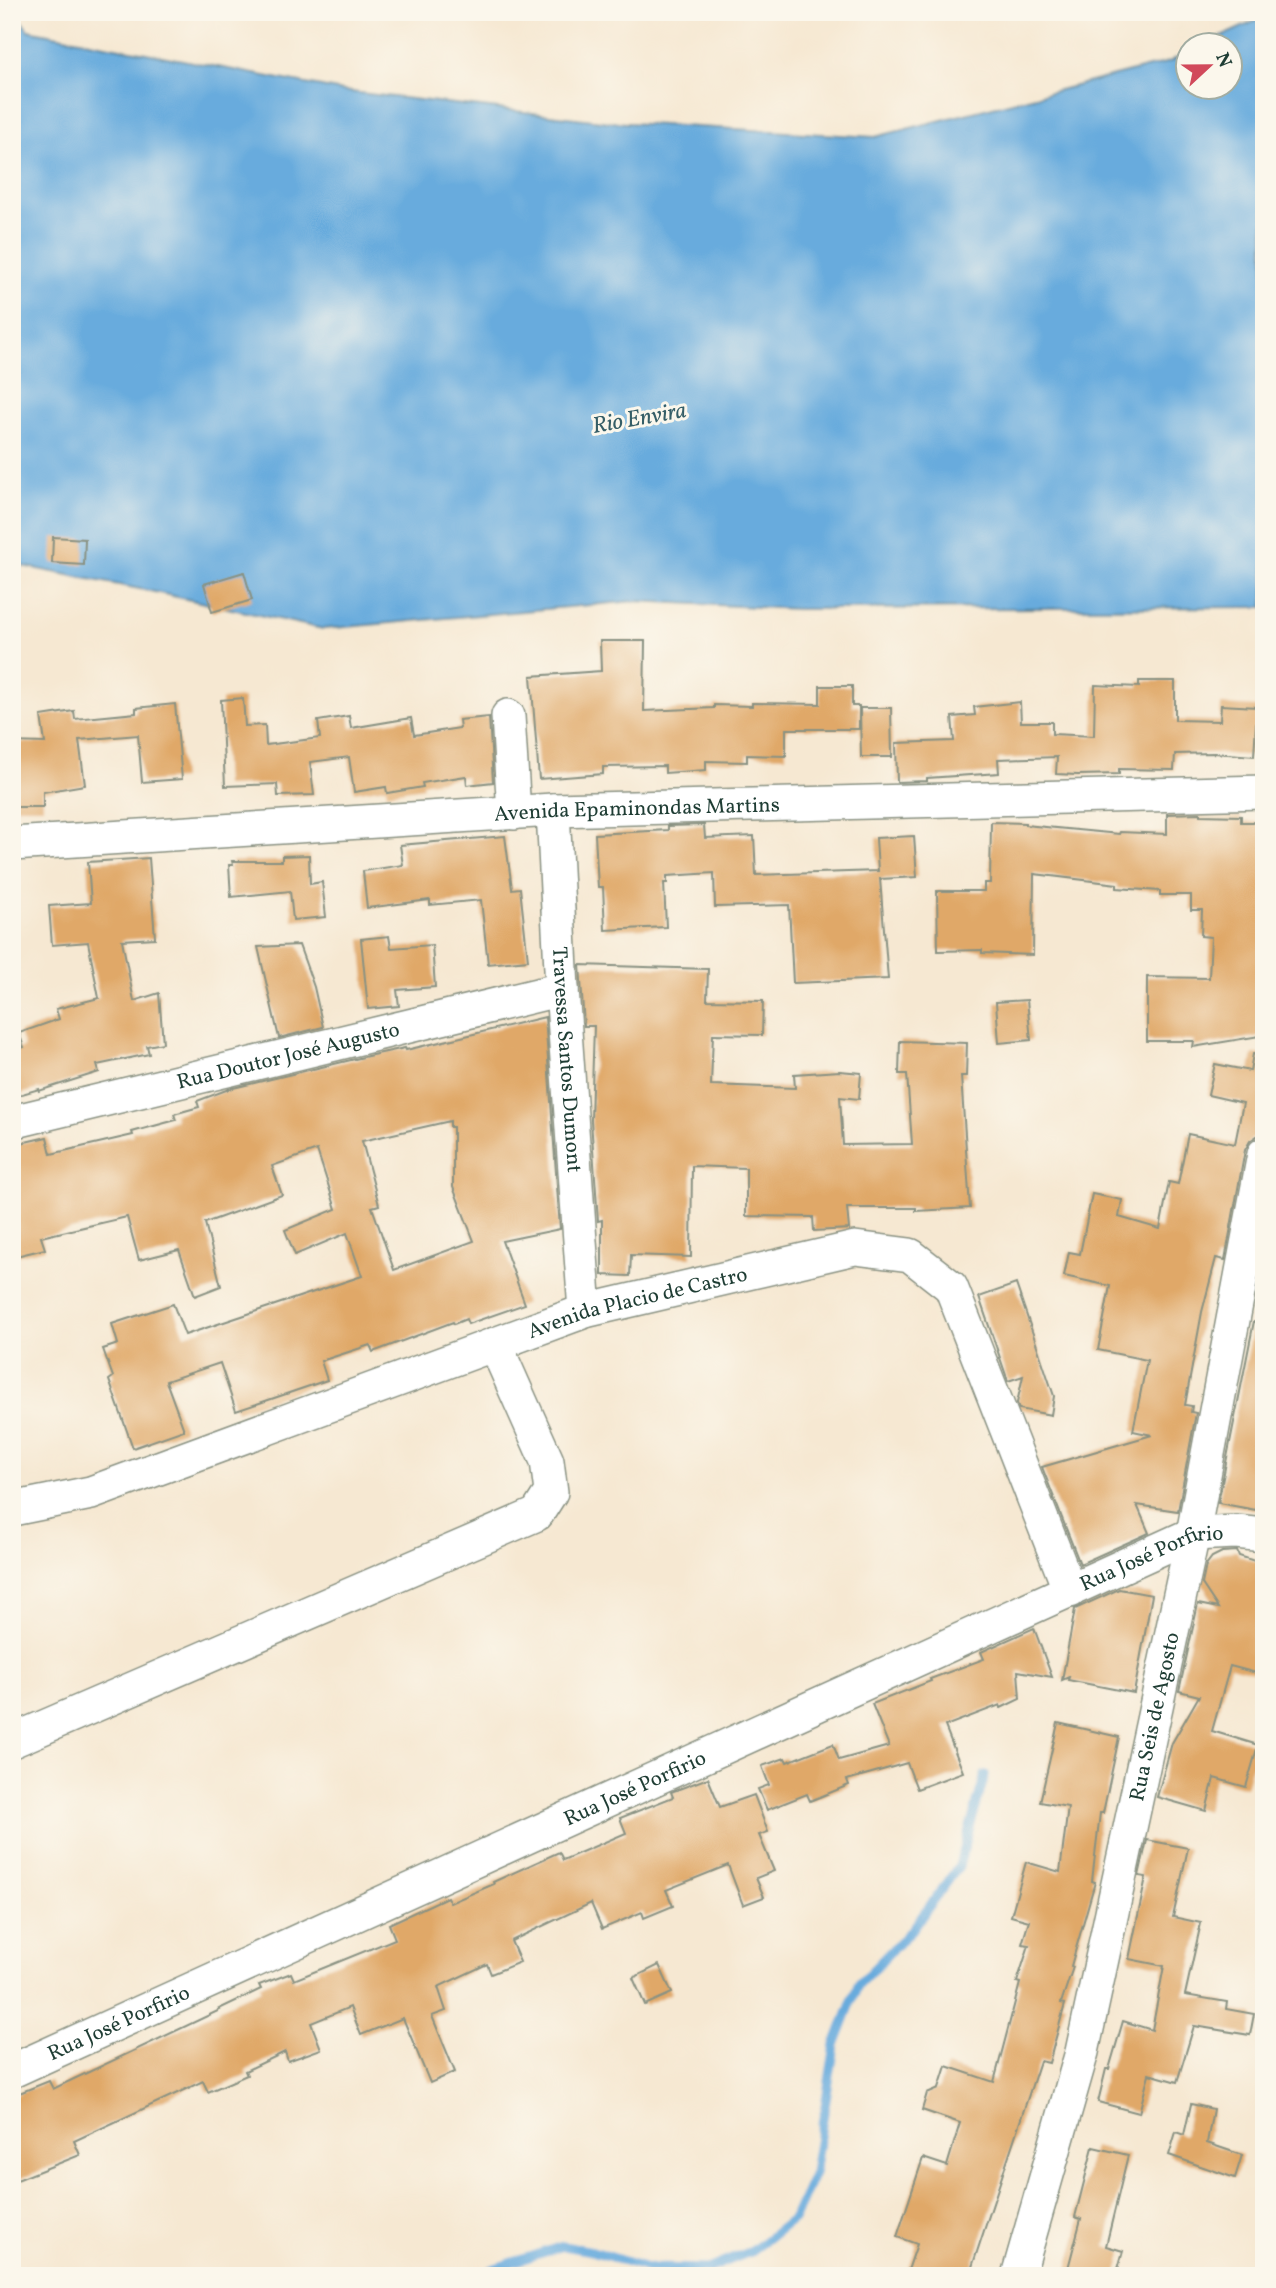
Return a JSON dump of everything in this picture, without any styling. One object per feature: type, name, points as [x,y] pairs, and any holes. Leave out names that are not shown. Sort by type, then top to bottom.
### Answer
[{"type":"street","points":[[508,716],[514,813]]},
{"type":"street","name":"Avenida Epaminondas Martins","points":[[12,844],[553,810],[1264,792]]},
{"type":"street","name":"Travessa Santos Dumont","points":[[553,810],[562,989],[585,1311]]},
{"type":"street","name":"Rua Doutor José Augusto","points":[[12,1122],[562,989]]},
{"type":"street","name":"Rua Seis de Agosto","points":[[1018,2276],[1082,2052],[1193,1534],[1264,1154]]},
{"type":"street","name":"Avenida Placio de Castro","points":[[12,1510],[92,1493],[585,1311],[855,1248],[910,1255],[951,1287],[1070,1591]]},
{"type":"street","points":[[12,1741],[537,1514],[551,1492],[547,1461],[495,1344]]},
{"type":"street","name":"Rua José Porfirio","points":[[12,2071],[1193,1534],[1236,1532],[1264,1535]]},
{"type":"water","name":"Rio Envira","points":[[12,12],[15,12],[28,30],[342,91],[610,122],[875,137],[1174,59],[1174,102],[1244,102],[1244,32],[1231,32],[1264,17],[1264,607],[798,609],[635,601],[323,629],[12,564]]},
{"type":"building","points":[[53,537],[85,539],[84,565],[52,563]]},
{"type":"building","points":[[244,572],[252,600],[212,612],[204,584]]},
{"type":"building","points":[[600,641],[645,641],[644,711],[714,708],[714,705],[752,706],[752,703],[820,704],[820,686],[852,686],[852,706],[859,706],[859,729],[786,729],[786,756],[747,755],[747,762],[706,761],[706,770],[665,773],[665,766],[603,767],[603,774],[539,779],[531,676],[601,671]]},
{"type":"building","points":[[1139,681],[1175,681],[1175,720],[1220,721],[1221,705],[1257,707],[1254,756],[1175,754],[1174,770],[1119,769],[1119,774],[1078,775],[1056,774],[1057,757],[998,759],[999,773],[897,782],[896,743],[954,741],[952,717],[975,715],[974,707],[1020,702],[1021,722],[1052,722],[1052,734],[1094,736],[1095,685],[1139,687]]},
{"type":"building","points":[[243,698],[245,726],[265,725],[266,745],[320,738],[318,721],[349,716],[351,728],[411,718],[414,735],[460,728],[459,720],[489,717],[493,782],[467,785],[466,776],[422,783],[423,787],[387,793],[386,787],[354,792],[349,757],[310,762],[314,795],[278,796],[277,784],[225,786],[221,700]]},
{"type":"building","points":[[175,704],[182,779],[142,782],[138,735],[79,740],[85,785],[43,792],[43,807],[12,807],[12,742],[45,743],[41,716],[74,711],[75,719],[136,713],[136,708]]},
{"type":"building","points":[[860,708],[891,708],[892,757],[861,757]]},
{"type":"building","points":[[1167,814],[1241,816],[1241,822],[1264,822],[1264,1005],[1260,1036],[1193,1047],[1194,1041],[1147,1041],[1147,977],[1209,978],[1211,937],[1201,936],[1202,910],[1191,910],[1191,895],[1160,895],[1160,891],[1117,888],[1117,884],[1034,874],[1033,955],[982,953],[982,950],[938,951],[937,891],[984,891],[984,883],[990,883],[991,822],[1025,823],[1119,834],[1167,834]]},
{"type":"building","points":[[704,825],[705,838],[754,836],[756,875],[878,871],[876,838],[914,836],[917,877],[880,879],[888,979],[793,983],[789,905],[715,907],[714,873],[667,876],[667,883],[664,883],[666,927],[605,930],[603,887],[598,887],[595,834]]},
{"type":"building","points":[[505,836],[512,889],[520,888],[528,960],[488,964],[481,900],[430,905],[430,900],[367,908],[363,871],[403,865],[400,845]]},
{"type":"building","points":[[309,855],[310,884],[322,882],[326,917],[293,920],[290,891],[231,897],[229,865],[233,865],[232,861],[282,861],[282,856]]},
{"type":"building","points":[[149,858],[155,938],[122,940],[134,1001],[159,993],[163,1043],[147,1046],[149,1054],[97,1065],[99,1072],[12,1097],[12,1051],[24,1047],[19,1033],[59,1019],[56,1009],[99,998],[88,942],[52,945],[49,906],[91,903],[88,862]]},
{"type":"building","points":[[389,936],[391,948],[432,945],[435,987],[397,990],[399,1006],[368,1009],[361,939]]},
{"type":"building","points":[[299,945],[314,987],[323,1027],[279,1038],[258,947]]},
{"type":"building","points":[[580,965],[708,969],[707,1000],[763,1001],[762,1035],[713,1034],[711,1085],[795,1088],[794,1074],[840,1071],[861,1073],[859,1099],[840,1097],[843,1145],[912,1144],[907,1074],[899,1074],[900,1041],[967,1043],[966,1076],[961,1076],[970,1208],[916,1211],[916,1208],[847,1208],[849,1229],[814,1231],[813,1217],[746,1216],[746,1168],[692,1166],[691,1257],[631,1255],[630,1276],[602,1275],[602,1220],[598,1221],[591,1120],[594,1026],[584,1026]]},
{"type":"building","points":[[1027,1000],[1031,1040],[999,1043],[996,1002]]},
{"type":"building","points":[[545,1017],[560,1229],[502,1241],[525,1304],[468,1324],[466,1319],[454,1324],[453,1322],[373,1352],[370,1345],[321,1361],[327,1380],[236,1411],[220,1363],[166,1381],[184,1430],[133,1448],[109,1380],[113,1377],[103,1349],[118,1344],[112,1324],[173,1304],[185,1335],[362,1276],[347,1233],[295,1255],[285,1230],[336,1209],[317,1150],[272,1166],[282,1195],[205,1223],[221,1286],[195,1296],[179,1250],[139,1260],[127,1217],[41,1237],[45,1249],[12,1257],[12,1145],[47,1137],[51,1154],[133,1135],[132,1132],[176,1120],[174,1114],[199,1107],[197,1101],[229,1089],[372,1055],[405,1048],[406,1050]],"holes":[[[450,1121],[450,1127],[453,1127],[453,1187],[474,1241],[394,1270],[372,1207],[379,1205],[362,1141]]]},
{"type":"building","points":[[1253,1054],[1264,1055],[1264,1135],[1250,1141],[1245,1150],[1225,1260],[1216,1258],[1202,1312],[1185,1405],[1192,1406],[1191,1412],[1196,1413],[1178,1511],[1137,1505],[1149,1533],[1080,1564],[1042,1467],[1152,1435],[1133,1431],[1147,1360],[1098,1350],[1110,1286],[1064,1276],[1069,1252],[1080,1254],[1092,1194],[1122,1200],[1119,1217],[1160,1229],[1169,1182],[1178,1184],[1188,1134],[1235,1144],[1243,1103],[1208,1095],[1215,1064],[1250,1071]]},
{"type":"building","points":[[1016,1284],[1054,1396],[1051,1415],[1019,1409],[1017,1403],[1023,1376],[1008,1381],[979,1297]]},
{"type":"building","points":[[1254,1321],[1264,1322],[1264,1506],[1257,1505],[1256,1510],[1218,1503]]},
{"type":"building","points":[[1237,1551],[1239,1556],[1264,1564],[1264,1675],[1230,1666],[1212,1731],[1258,1745],[1246,1787],[1214,1778],[1206,1811],[1157,1797],[1172,1743],[1199,1696],[1179,1691],[1198,1604],[1218,1608],[1202,1584],[1206,1565],[1212,1557],[1222,1552]]},
{"type":"building","points":[[1119,1589],[1152,1595],[1134,1693],[1068,1680],[1069,1677],[1062,1680],[1075,1609]]},
{"type":"building","points":[[1034,1628],[1052,1677],[1018,1671],[1020,1699],[945,1726],[963,1772],[917,1789],[907,1763],[847,1780],[849,1785],[810,1801],[807,1794],[767,1810],[758,1789],[769,1785],[762,1766],[785,1758],[787,1762],[833,1744],[839,1760],[889,1746],[872,1704],[984,1659],[981,1652]]},
{"type":"building","points":[[1058,1723],[1119,1737],[1103,1813],[1100,1813],[1092,1881],[1095,1882],[1061,2003],[1065,2004],[1049,2063],[1040,2061],[969,2276],[906,2276],[917,2244],[897,2237],[923,2158],[947,2166],[960,2123],[922,2110],[927,2093],[939,2088],[946,2066],[994,2082],[1020,1983],[1017,1982],[1029,1945],[1022,1944],[1029,1921],[1011,1916],[1026,1862],[1060,1872],[1068,1807],[1040,1802]]},
{"type":"building","points":[[708,1778],[720,1807],[754,1795],[768,1832],[759,1835],[774,1871],[756,1878],[764,1897],[743,1905],[728,1865],[666,1890],[673,1906],[644,1918],[642,1912],[602,1929],[591,1903],[511,1941],[520,1962],[491,1974],[487,1964],[438,1987],[446,2011],[432,2016],[455,2072],[430,2083],[403,2018],[361,2035],[350,2007],[311,2023],[321,2049],[288,2061],[285,2052],[245,2071],[247,2075],[208,2092],[203,2081],[74,2141],[80,2155],[12,2182],[12,2096],[49,2081],[53,2089],[220,2010],[261,1989],[259,1985],[291,1973],[294,1980],[395,1939],[389,1924],[447,1897],[450,1903],[559,1852],[563,1860],[626,1833],[620,1818],[673,1797],[671,1792]]},
{"type":"building","points":[[1147,1840],[1188,1848],[1173,1917],[1201,1923],[1185,1995],[1227,2002],[1226,2009],[1254,2014],[1250,2035],[1194,2026],[1177,2082],[1149,2074],[1139,2113],[1098,2102],[1123,2021],[1152,2030],[1164,1966],[1129,1959],[1146,1877],[1139,1876]]},
{"type":"building","points":[[659,1965],[672,1993],[645,2005],[633,1978]]},
{"type":"building","points":[[1191,2104],[1213,2109],[1207,2143],[1242,2155],[1235,2178],[1169,2155],[1176,2132],[1184,2135]]},
{"type":"building","points":[[1093,2147],[1128,2155],[1106,2246],[1123,2251],[1116,2276],[1066,2276],[1081,2219],[1075,2217]]},
{"type":"waterway","points":[[485,2276],[492,2269],[563,2246],[592,2251],[647,2268],[708,2269],[752,2251],[794,2218],[814,2173],[835,2045],[858,1985],[914,1927],[959,1866],[985,1775]]}]
